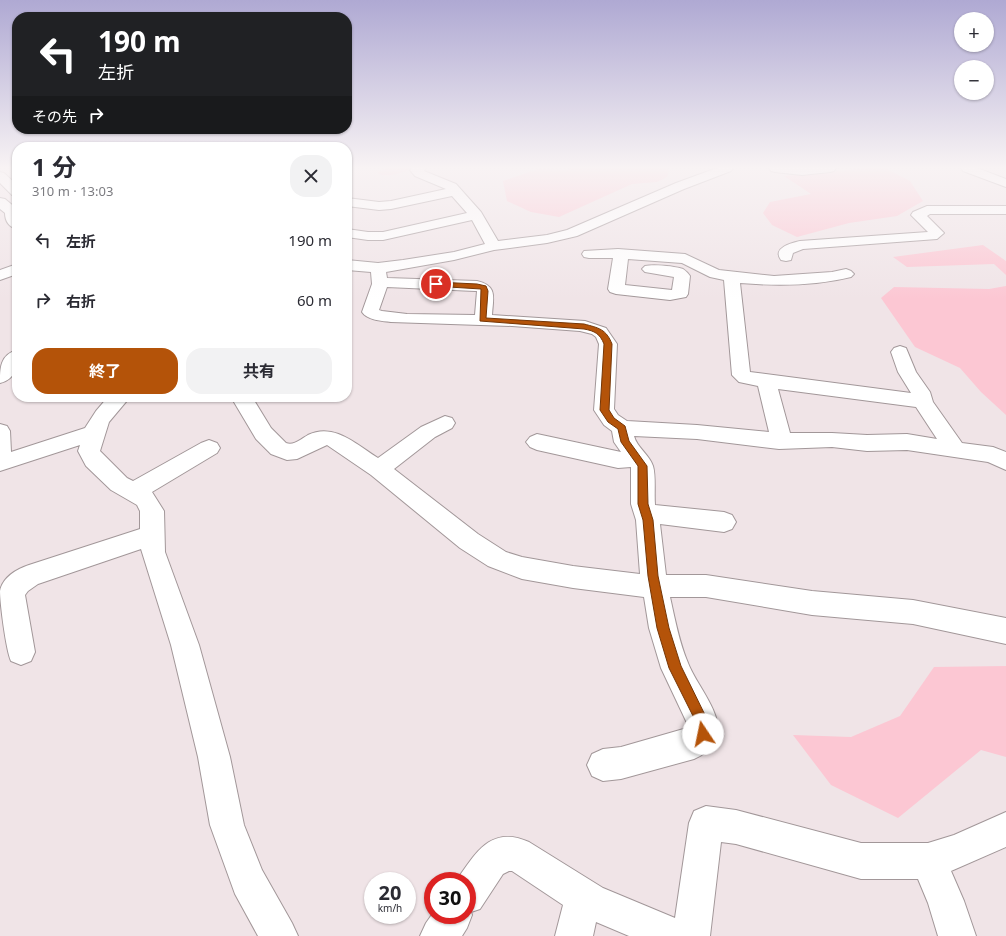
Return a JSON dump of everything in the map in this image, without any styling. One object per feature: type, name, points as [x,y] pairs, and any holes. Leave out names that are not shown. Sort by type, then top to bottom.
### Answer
[{"type":"street","points":[[473,212],[494,246]]},
{"type":"street","points":[[379,275],[494,246],[547,239],[579,230],[621,212]]},
{"type":"street","points":[[786,257],[786,252],[800,245],[932,236],[937,233],[918,215],[924,212]]},
{"type":"street","points":[[352,234],[383,236],[476,215]]},
{"type":"street","points":[[579,230],[589,247],[587,269]]},
{"type":"street","points":[[589,254],[618,253],[621,260],[685,259],[715,274],[732,277],[774,280],[832,277],[846,274]]},
{"type":"street","points":[[0,275],[10,263]]},
{"type":"street","points":[[352,267],[379,275],[484,288],[483,320]]},
{"type":"street","points":[[379,275],[370,312],[376,315],[404,318],[483,320],[584,326],[596,329],[604,335],[608,344],[604,410],[611,420],[622,428],[639,430],[664,429],[782,441],[832,440],[867,444],[907,442],[993,455],[1006,462]]},
{"type":"street","points":[[732,277],[741,375],[746,378],[766,381],[923,401]]},
{"type":"street","points":[[900,352],[907,372],[920,392],[923,401],[955,449]]},
{"type":"street","points":[[0,377],[12,362]]},
{"type":"street","points":[[766,381],[782,441]]},
{"type":"street","points":[[115,402],[101,416],[89,451],[94,460],[119,484],[146,499],[152,511],[153,552],[185,645],[214,757],[227,825],[248,881],[279,936]]},
{"type":"street","points":[[247,402],[267,439],[276,448],[292,453],[301,450],[319,438],[327,436],[352,450],[379,469],[469,541],[496,559],[529,569],[573,577],[656,587],[706,586],[812,603],[913,612],[1006,631]]},
{"type":"street","points":[[379,469],[428,432],[445,423]]},
{"type":"street","points":[[603,765],[621,763],[694,743],[703,734],[701,719],[675,668],[663,628],[653,576],[648,520],[643,504],[642,466],[625,442],[622,428]]},
{"type":"street","points":[[0,431],[0,462],[94,433]]},
{"type":"street","points":[[537,442],[618,460],[638,459]]},
{"type":"street","points":[[133,492],[209,448]]},
{"type":"street","points":[[646,513],[724,522]]},
{"type":"street","points":[[21,652],[12,594],[19,583],[29,576],[152,535]]},
{"type":"street","points":[[691,936],[706,824],[736,827],[861,861],[928,862],[958,851],[1006,829]]},
{"type":"street","points":[[476,883],[491,862],[504,853],[517,854],[590,901],[673,936]]},
{"type":"street","points":[[928,862],[946,901],[957,936]]},
{"type":"street","points":[[574,936],[583,897]]},
{"type":"street","points":[[439,936],[448,924]]},
{"type":"shaded area","points":[[530,212],[571,212],[559,217]]},
{"type":"shaded area","points":[[764,212],[904,212],[897,216],[849,223],[797,237],[772,225],[763,213]]},
{"type":"shaded area","points":[[983,245],[1006,261],[1006,275],[994,264],[907,267],[893,257]]},
{"type":"shaded area","points":[[1006,286],[1006,415],[981,392],[960,368],[915,347],[881,298],[894,287],[989,289]]},
{"type":"shaded area","points":[[1006,666],[1006,757],[981,750],[898,818],[831,785],[793,735],[851,737],[900,716],[934,667]]},
{"type":"route","points":[[436,284],[477,286],[484,288],[483,320],[584,326],[596,329],[604,335],[608,344],[604,410],[611,420],[622,428],[625,442],[642,466],[643,504],[648,520],[653,576],[663,628],[675,668],[701,719],[703,734]]}]
